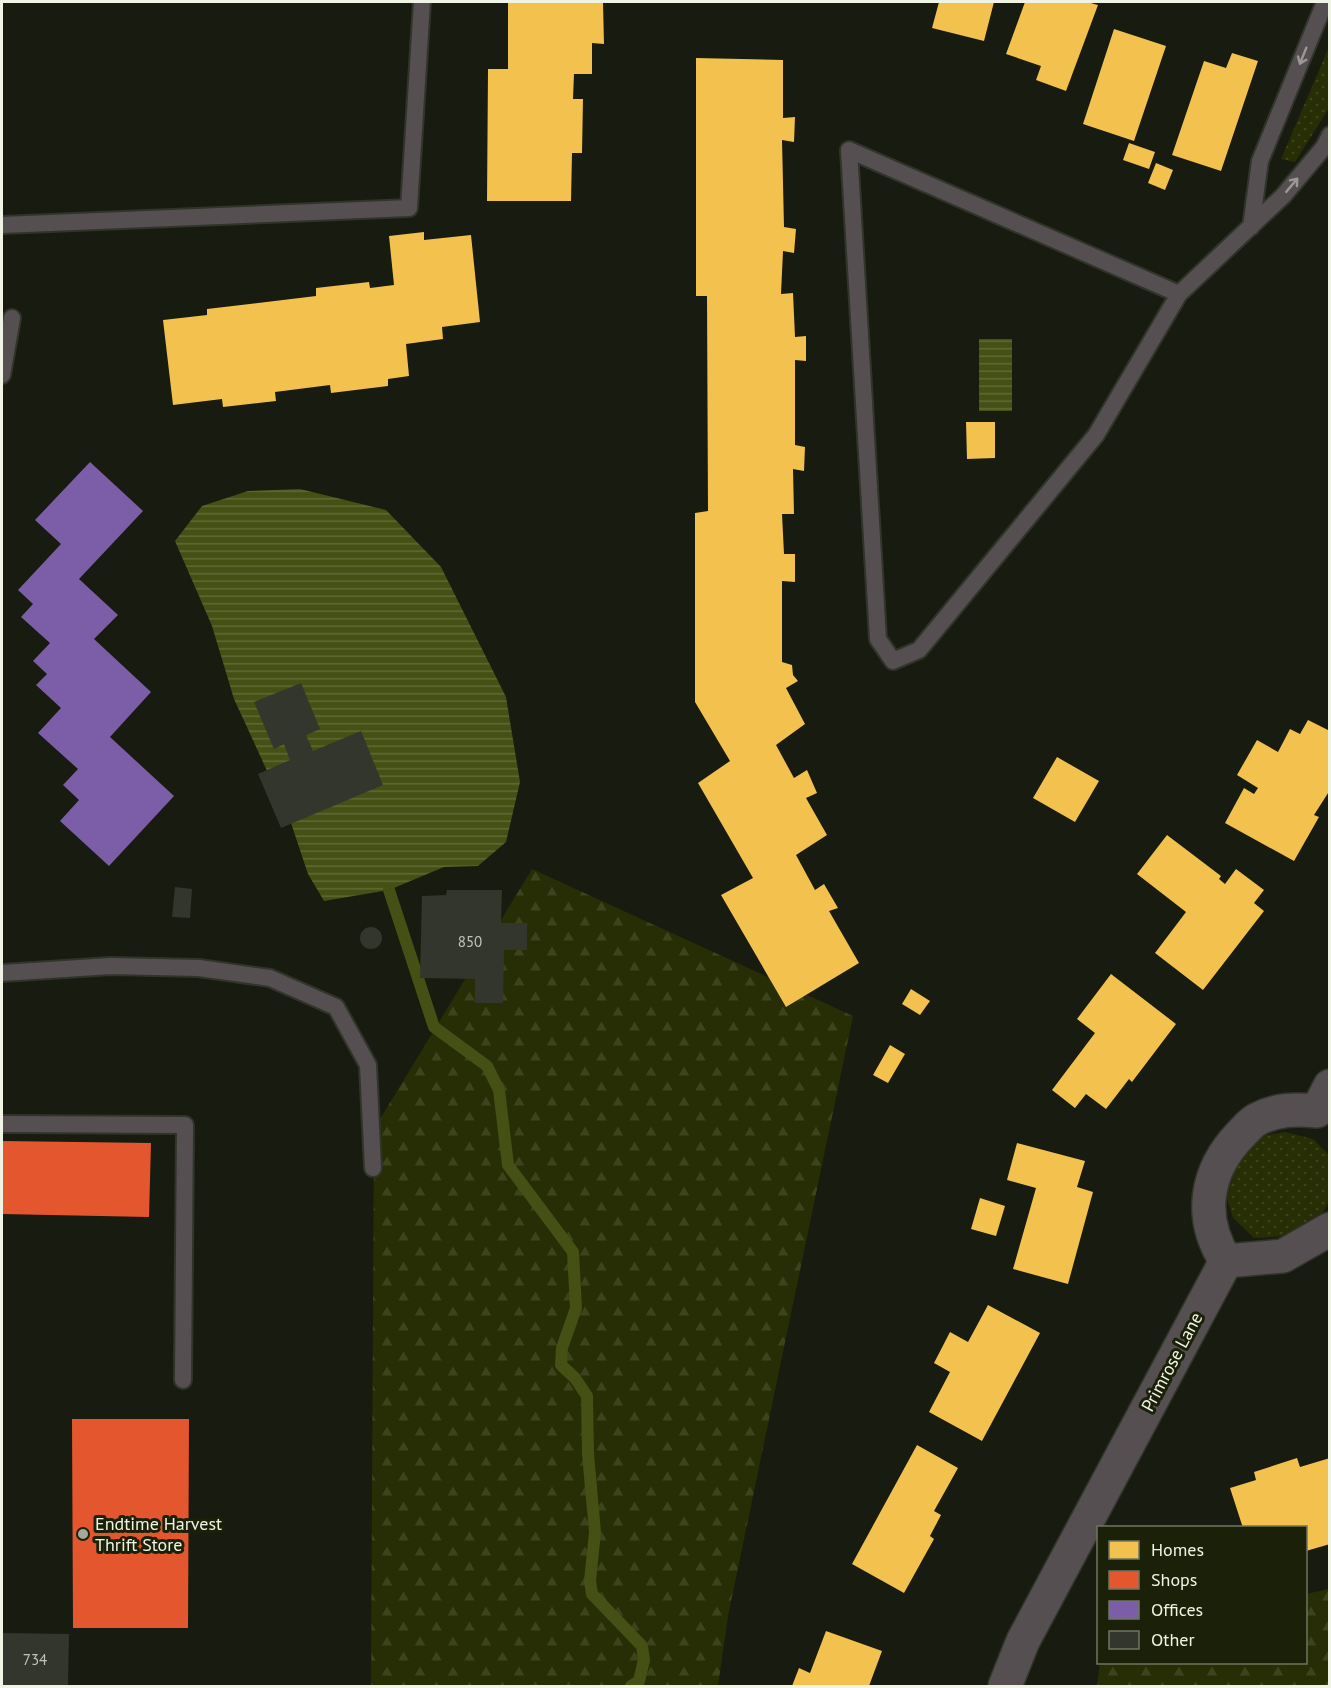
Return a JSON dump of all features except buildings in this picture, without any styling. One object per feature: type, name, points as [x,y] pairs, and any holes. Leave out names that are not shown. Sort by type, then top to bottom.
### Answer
[{"type":"street","points":[[1325,1106],[1276,1111],[1255,1120],[1230,1146],[1218,1165],[1208,1208],[1209,1229],[1226,1261],[1283,1256],[1329,1229]]},
{"type":"street","name":"Primrose Lane","points":[[1005,1686],[1023,1641],[1226,1261]]},
{"type":"lane","points":[[2,225],[409,208],[422,2]]},
{"type":"lane","points":[[1251,227],[1260,161],[1325,2]]},
{"type":"lane","points":[[1179,294],[849,150],[878,639],[893,661],[919,650],[1096,435],[1179,294],[1283,196],[1324,147],[1329,135]]},
{"type":"lane","points":[[2,375],[12,318]]},
{"type":"lane","points":[[2,973],[111,966],[199,968],[270,978],[336,1007],[369,1065],[373,1168]]},
{"type":"lane","points":[[2,1124],[185,1125],[183,1380]]},
{"type":"green space","points":[[1329,47],[1329,108],[1295,162],[1281,159]]},
{"type":"green space","points":[[532,869],[853,1016],[728,1616],[718,1686],[371,1686],[374,1129]]},
{"type":"green space","points":[[1285,1132],[1313,1139],[1329,1155],[1329,1201],[1323,1212],[1288,1236],[1254,1238],[1233,1218],[1226,1195],[1239,1160],[1261,1136]]},
{"type":"green space","points":[[1329,1589],[1329,1686],[1097,1686],[1100,1664],[1307,1664],[1307,1594]]},
{"type":"shaded area","points":[[979,339],[1012,339],[1012,411],[979,411]]},
{"type":"shaded area","points":[[300,489],[386,510],[441,567],[506,697],[520,782],[506,842],[478,866],[444,867],[389,890],[324,901],[308,874],[291,823],[234,699],[212,626],[175,541],[202,506],[248,491]]},
{"type":"waterway","points":[[389,890],[434,1027],[487,1066],[499,1090],[508,1165],[573,1252],[576,1308],[562,1348],[561,1365],[575,1378],[587,1396],[588,1454],[595,1532],[590,1581],[592,1594],[642,1646],[644,1660],[639,1681],[631,1686]]},
{"type":"place","name":"Endtime Harvest Thrift Store","points":[[83,1534]]}]
